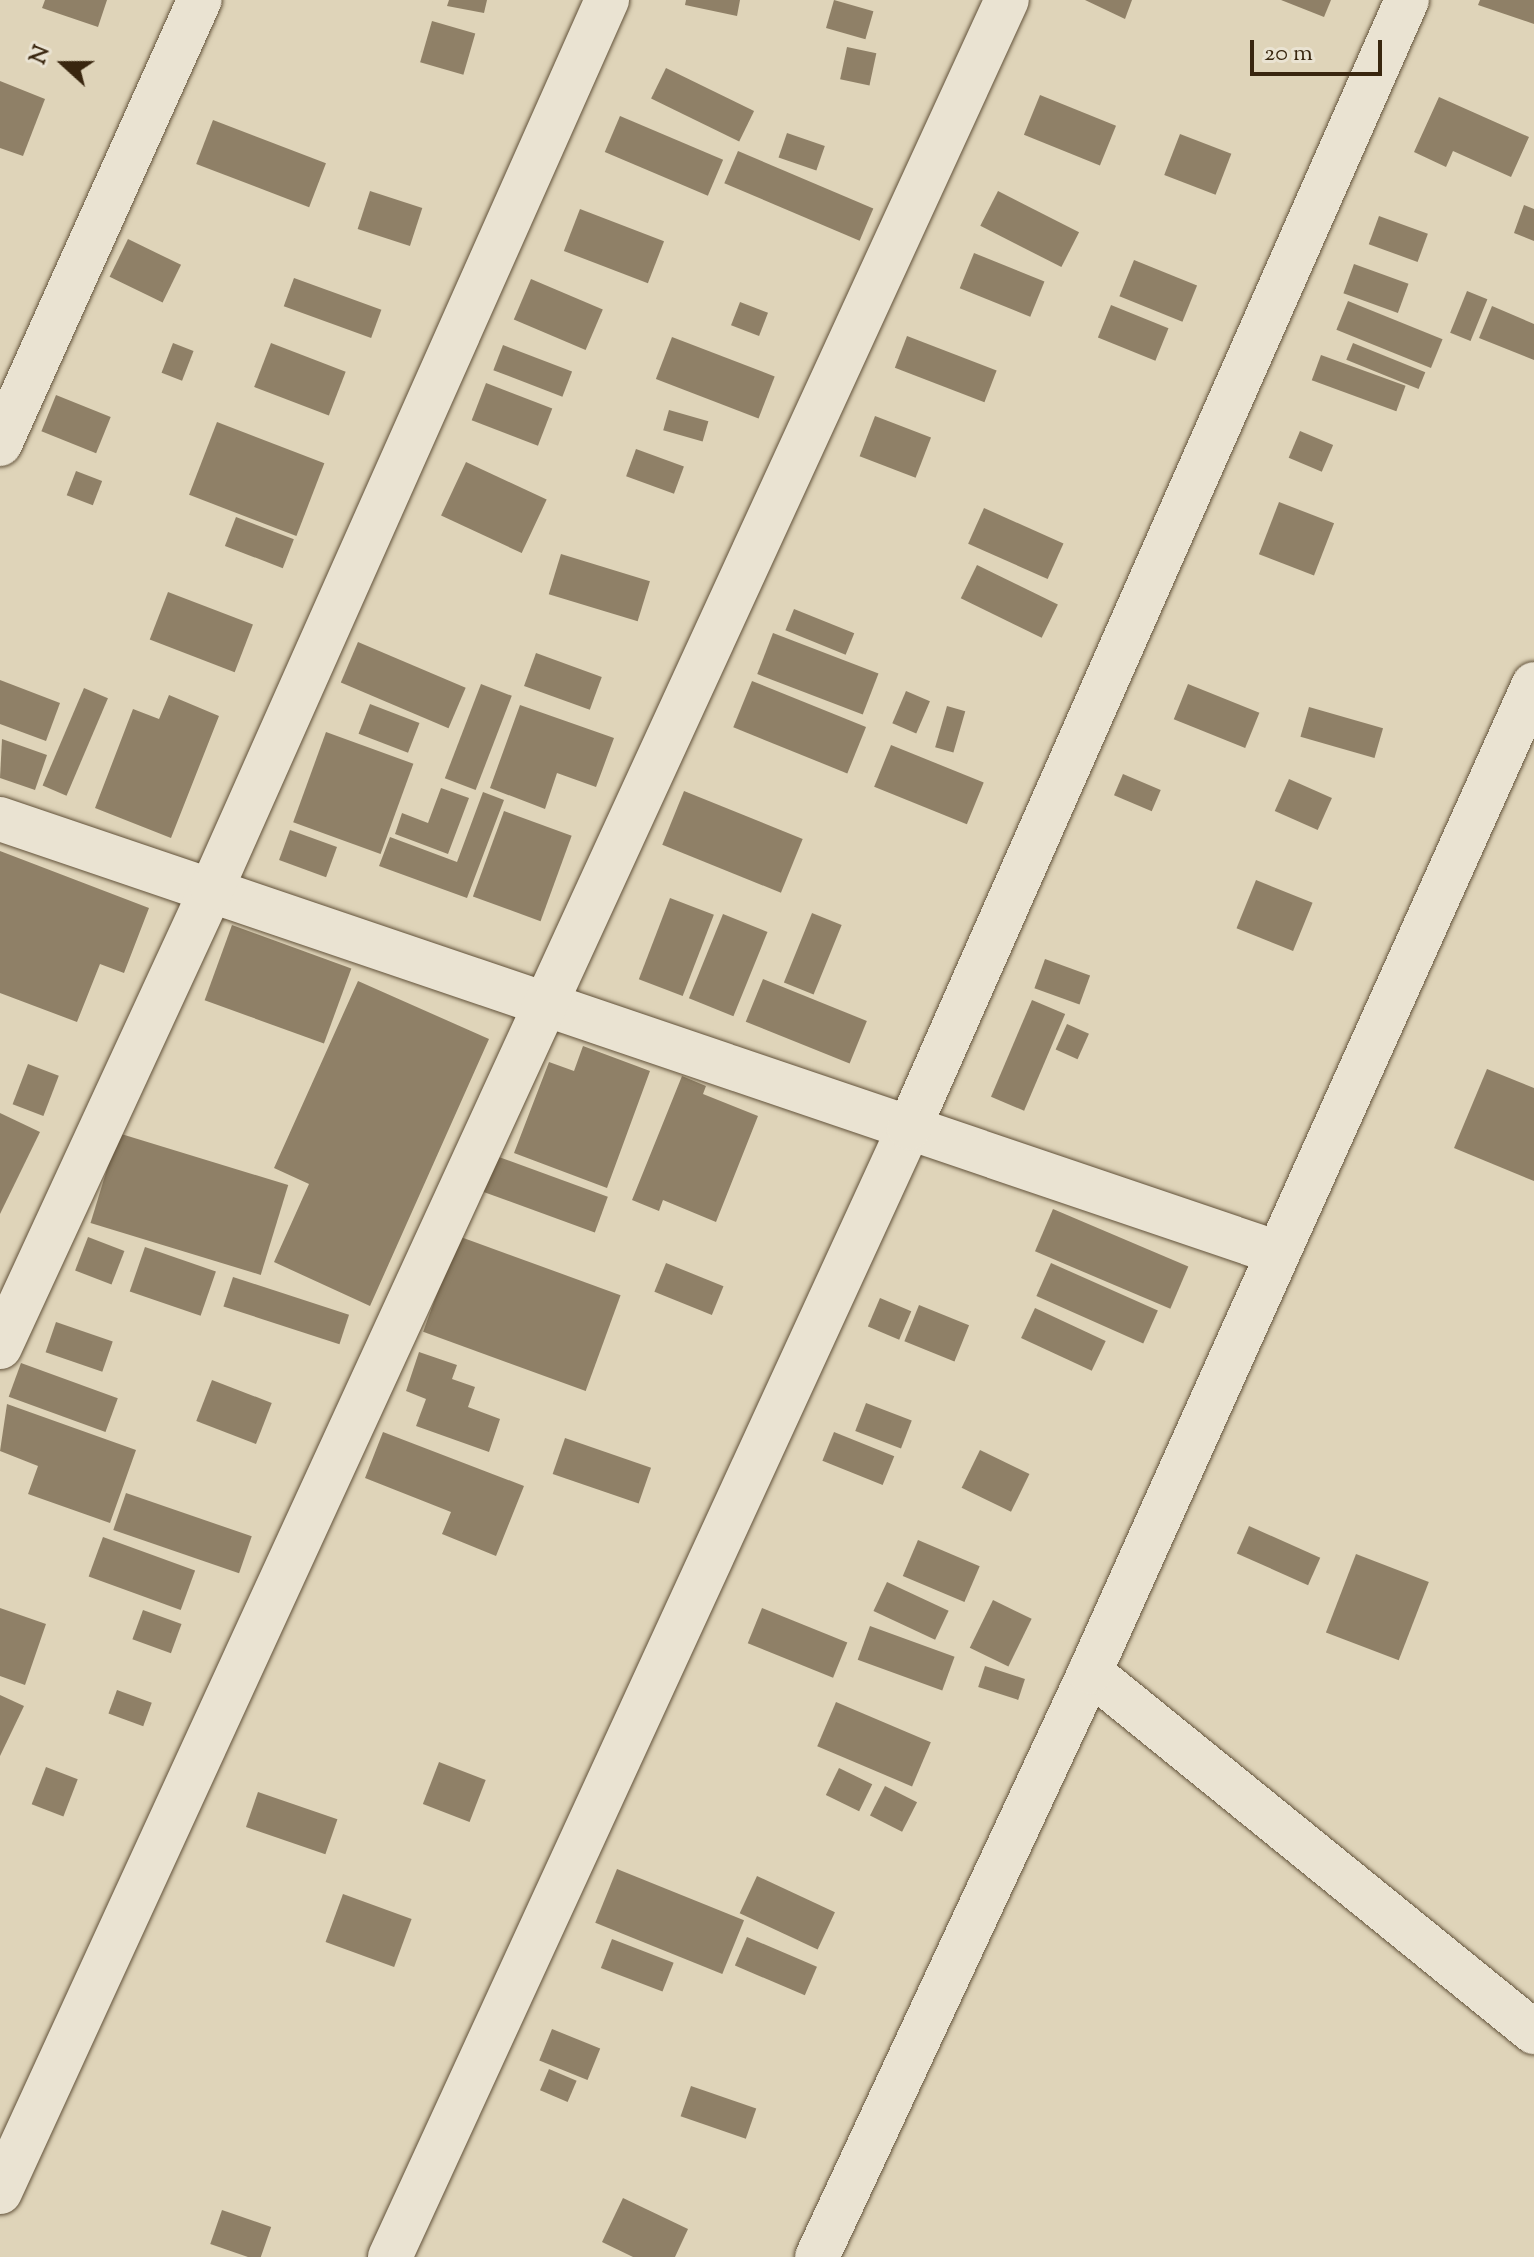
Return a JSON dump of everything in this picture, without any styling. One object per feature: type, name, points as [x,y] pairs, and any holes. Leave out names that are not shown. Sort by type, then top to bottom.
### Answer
[{"type":"street","points":[[0,444],[200,0]]},
{"type":"street","points":[[0,1347],[212,888],[607,0]]},
{"type":"street","points":[[0,2192],[1007,0]]},
{"type":"street","points":[[390,2257],[909,1128],[1407,0]]},
{"type":"street","points":[[817,2257],[1090,1672],[1275,1252],[1534,684]]},
{"type":"street","points":[[0,819],[212,888],[1275,1252]]},
{"type":"street","points":[[1090,1672],[1534,2032]]},
{"type":"building","points":[[45,0],[107,0],[98,27],[42,8]]},
{"type":"building","points":[[449,0],[487,0],[484,13],[447,6]]},
{"type":"building","points":[[686,0],[740,0],[737,16],[685,5]]},
{"type":"building","points":[[834,0],[873,11],[865,39],[826,28]]},
{"type":"building","points":[[1085,0],[1132,0],[1125,19]]},
{"type":"building","points":[[1281,0],[1331,0],[1324,17]]},
{"type":"building","points":[[1480,0],[1534,0],[1534,24],[1478,5]]},
{"type":"building","points":[[432,21],[475,33],[463,75],[420,62]]},
{"type":"building","points":[[847,47],[876,53],[869,86],[840,79]]},
{"type":"building","points":[[666,68],[754,111],[739,142],[651,99]]},
{"type":"building","points":[[0,81],[45,99],[23,156],[0,148]]},
{"type":"building","points":[[1040,95],[1116,126],[1100,166],[1024,135]]},
{"type":"building","points":[[1439,97],[1529,137],[1511,177],[1453,151],[1446,167],[1414,152]]},
{"type":"building","points":[[620,116],[723,160],[708,196],[605,152]]},
{"type":"building","points":[[213,120],[326,163],[309,207],[196,164]]},
{"type":"building","points":[[787,133],[825,146],[816,171],[779,158]]},
{"type":"building","points":[[1180,134],[1231,154],[1216,195],[1164,175]]},
{"type":"building","points":[[738,151],[873,208],[860,241],[724,183]]},
{"type":"building","points":[[370,191],[422,208],[410,246],[358,229]]},
{"type":"building","points":[[998,191],[1079,232],[1061,267],[980,226]]},
{"type":"building","points":[[1524,205],[1534,209],[1534,241],[1514,233]]},
{"type":"building","points":[[580,209],[664,241],[648,283],[564,251]]},
{"type":"building","points":[[1379,216],[1428,234],[1418,262],[1369,244]]},
{"type":"building","points":[[128,239],[181,265],[163,303],[110,277]]},
{"type":"building","points":[[974,253],[1044,281],[1030,317],[960,288]]},
{"type":"building","points":[[1134,260],[1197,285],[1182,322],[1119,296]]},
{"type":"building","points":[[1354,264],[1409,284],[1398,313],[1343,293]]},
{"type":"building","points":[[294,278],[381,310],[371,338],[284,306]]},
{"type":"building","points":[[531,279],[603,309],[586,350],[514,320]]},
{"type":"building","points":[[1467,291],[1487,299],[1471,341],[1450,333]]},
{"type":"building","points":[[1348,301],[1443,339],[1431,368],[1336,330]]},
{"type":"building","points":[[740,302],[768,313],[759,336],[731,325]]},
{"type":"building","points":[[1111,305],[1168,328],[1155,361],[1098,337]]},
{"type":"building","points":[[1492,306],[1534,324],[1534,360],[1479,338]]},
{"type":"building","points":[[907,336],[997,370],[984,402],[895,368]]},
{"type":"building","points":[[672,337],[775,376],[759,418],[656,379]]},
{"type":"building","points":[[173,343],[194,351],[182,381],[162,373]]},
{"type":"building","points":[[271,343],[346,372],[329,416],[254,387]]},
{"type":"building","points":[[1353,343],[1425,372],[1419,389],[1346,360]]},
{"type":"building","points":[[503,345],[572,372],[562,397],[493,370]]},
{"type":"building","points":[[1321,355],[1406,386],[1396,411],[1312,380]]},
{"type":"building","points":[[486,383],[552,408],[538,446],[472,420]]},
{"type":"building","points":[[56,395],[111,417],[96,453],[41,431]]},
{"type":"building","points":[[669,410],[708,421],[703,441],[663,430]]},
{"type":"building","points":[[875,416],[931,438],[916,478],[860,456]]},
{"type":"building","points":[[217,422],[324,463],[296,536],[189,495]]},
{"type":"building","points":[[1300,431],[1333,445],[1322,472],[1289,458]]},
{"type":"building","points":[[636,449],[684,466],[674,494],[626,476]]},
{"type":"building","points":[[466,462],[547,500],[522,553],[441,515]]},
{"type":"building","points":[[76,471],[102,481],[93,505],[67,495]]},
{"type":"building","points":[[1279,502],[1334,523],[1314,575],[1259,554]]},
{"type":"building","points":[[984,508],[1063,543],[1048,579],[968,544]]},
{"type":"building","points":[[236,517],[294,539],[283,568],[225,546]]},
{"type":"building","points":[[561,554],[650,581],[638,621],[549,594]]},
{"type":"building","points":[[977,565],[1058,604],[1042,638],[961,598]]},
{"type":"building","points":[[168,592],[253,625],[235,672],[150,640]]},
{"type":"building","points":[[794,609],[854,633],[846,655],[785,630]]},
{"type":"building","points":[[773,633],[878,673],[863,715],[757,674]]},
{"type":"building","points":[[358,642],[466,688],[449,728],[341,683]]},
{"type":"building","points":[[536,653],[602,677],[590,710],[524,686]]},
{"type":"building","points":[[0,680],[60,703],[46,741],[0,724]]},
{"type":"building","points":[[752,681],[866,727],[847,773],[733,727]]},
{"type":"building","points":[[481,684],[512,696],[476,790],[445,778]]},
{"type":"building","points":[[1188,684],[1259,713],[1245,748],[1174,719]]},
{"type":"building","points":[[84,688],[108,698],[67,796],[43,786]]},
{"type":"building","points":[[906,691],[930,701],[916,733],[892,723]]},
{"type":"building","points":[[169,695],[219,716],[171,838],[95,808],[133,709],[159,719]]},
{"type":"building","points":[[370,704],[419,723],[408,753],[359,734]]},
{"type":"building","points":[[520,705],[614,738],[596,787],[557,773],[545,809],[490,788]]},
{"type":"building","points":[[947,706],[965,711],[953,753],[935,747]]},
{"type":"building","points":[[1309,707],[1383,728],[1374,758],[1300,737]]},
{"type":"building","points":[[326,732],[413,764],[381,854],[293,822]]},
{"type":"building","points":[[2,739],[47,755],[35,790],[0,778]]},
{"type":"building","points":[[891,745],[984,782],[967,824],[874,787]]},
{"type":"building","points":[[1123,774],[1161,790],[1152,811],[1114,795]]},
{"type":"building","points":[[1289,779],[1332,798],[1318,830],[1275,811]]},
{"type":"building","points":[[441,788],[469,798],[448,854],[395,834],[402,813],[428,823]]},
{"type":"building","points":[[684,791],[803,839],[781,893],[662,845]]},
{"type":"building","points":[[483,792],[504,800],[467,898],[379,866],[390,837],[457,862]]},
{"type":"building","points":[[504,811],[572,836],[541,921],[473,897]]},
{"type":"building","points":[[290,830],[337,847],[326,877],[279,860]]},
{"type":"building","points":[[0,851],[149,908],[124,973],[100,964],[77,1022],[0,993]]},
{"type":"building","points":[[1256,880],[1313,903],[1293,951],[1237,928]]},
{"type":"building","points":[[670,898],[714,915],[683,996],[639,979]]},
{"type":"building","points":[[812,913],[842,925],[814,995],[784,983]]},
{"type":"building","points":[[723,914],[768,932],[733,1016],[689,998]]},
{"type":"building","points":[[232,925],[351,968],[324,1044],[205,1000]]},
{"type":"building","points":[[1045,959],[1090,975],[1080,1005],[1034,988]]},
{"type":"building","points":[[763,979],[867,1021],[850,1064],[746,1022]]},
{"type":"building","points":[[358,981],[489,1039],[370,1306],[274,1262],[309,1184],[274,1168]]},
{"type":"building","points":[[1032,1000],[1065,1014],[1024,1111],[991,1097]]},
{"type":"building","points":[[1067,1024],[1089,1034],[1078,1059],[1056,1050]]},
{"type":"building","points":[[583,1046],[650,1071],[607,1188],[514,1153],[549,1062],[574,1071]]},
{"type":"building","points":[[28,1064],[59,1076],[43,1116],[13,1104]]},
{"type":"building","points":[[1487,1069],[1534,1088],[1534,1181],[1454,1148]]},
{"type":"building","points":[[682,1076],[706,1086],[703,1094],[758,1116],[716,1222],[663,1200],[659,1211],[632,1200]]},
{"type":"building","points":[[0,1113],[40,1132],[0,1214]]},
{"type":"building","points":[[118,1133],[288,1185],[261,1275],[91,1223]]},
{"type":"building","points":[[496,1156],[608,1197],[595,1232],[483,1192]]},
{"type":"building","points":[[1053,1209],[1188,1266],[1170,1309],[1035,1251]]},
{"type":"building","points":[[458,1236],[621,1295],[586,1391],[423,1332]]},
{"type":"building","points":[[88,1237],[124,1251],[112,1285],[75,1271]]},
{"type":"building","points":[[145,1247],[216,1271],[201,1316],[130,1291]]},
{"type":"building","points":[[666,1263],[723,1286],[712,1315],[654,1292]]},
{"type":"building","points":[[1051,1263],[1158,1311],[1143,1343],[1036,1296]]},
{"type":"building","points":[[233,1277],[349,1315],[339,1344],[223,1306]]},
{"type":"building","points":[[880,1298],[911,1311],[899,1340],[868,1327]]},
{"type":"building","points":[[919,1305],[969,1325],[954,1361],[904,1341]]},
{"type":"building","points":[[1035,1308],[1106,1341],[1092,1371],[1021,1338]]},
{"type":"building","points":[[56,1322],[113,1342],[102,1372],[46,1352]]},
{"type":"building","points":[[419,1352],[457,1365],[452,1379],[475,1387],[468,1407],[500,1419],[489,1452],[416,1426],[426,1399],[406,1391]]},
{"type":"building","points":[[21,1363],[118,1398],[105,1432],[9,1397]]},
{"type":"building","points":[[212,1380],[272,1403],[256,1444],[196,1421]]},
{"type":"building","points":[[866,1403],[912,1421],[901,1449],[855,1431]]},
{"type":"building","points":[[7,1404],[136,1450],[110,1523],[28,1494],[38,1466],[0,1451]]},
{"type":"building","points":[[383,1432],[524,1486],[496,1556],[442,1534],[451,1512],[365,1478]]},
{"type":"building","points":[[834,1432],[894,1456],[883,1485],[822,1461]]},
{"type":"building","points":[[565,1438],[651,1468],[639,1504],[553,1474]]},
{"type":"building","points":[[980,1450],[1029,1474],[1011,1512],[962,1488]]},
{"type":"building","points":[[126,1493],[252,1536],[239,1573],[113,1530]]},
{"type":"building","points":[[1249,1526],[1320,1558],[1308,1585],[1237,1553]]},
{"type":"building","points":[[103,1537],[195,1571],[181,1610],[89,1576]]},
{"type":"building","points":[[918,1540],[980,1566],[964,1602],[903,1576]]},
{"type":"building","points":[[1356,1554],[1429,1582],[1399,1660],[1326,1632]]},
{"type":"building","points":[[887,1582],[949,1611],[935,1640],[873,1611]]},
{"type":"building","points":[[993,1600],[1032,1619],[1008,1666],[970,1648]]},
{"type":"building","points":[[0,1608],[46,1624],[25,1685],[0,1676]]},
{"type":"building","points":[[762,1608],[847,1642],[833,1678],[748,1643]]},
{"type":"building","points":[[143,1610],[182,1624],[171,1653],[132,1639]]},
{"type":"building","points":[[870,1626],[955,1657],[942,1691],[858,1660]]},
{"type":"building","points":[[985,1666],[1025,1679],[1018,1700],[978,1687]]},
{"type":"building","points":[[117,1690],[152,1703],[143,1726],[108,1713]]},
{"type":"building","points":[[0,1695],[24,1706],[0,1756]]},
{"type":"building","points":[[836,1702],[931,1742],[912,1786],[817,1746]]},
{"type":"building","points":[[439,1762],[486,1780],[470,1822],[423,1804]]},
{"type":"building","points":[[46,1767],[78,1779],[63,1817],[32,1804]]},
{"type":"building","points":[[839,1768],[872,1784],[859,1811],[826,1795]]},
{"type":"building","points":[[885,1786],[917,1802],[902,1832],[870,1815]]},
{"type":"building","points":[[258,1792],[337,1819],[325,1854],[246,1827]]},
{"type":"building","points":[[617,1869],[744,1920],[722,1974],[595,1923]]},
{"type":"building","points":[[757,1876],[835,1912],[818,1950],[740,1913]]},
{"type":"building","points":[[343,1894],[412,1919],[394,1967],[326,1942]]},
{"type":"building","points":[[747,1937],[817,1967],[805,1995],[735,1966]]},
{"type":"building","points":[[612,1939],[674,1963],[663,1992],[601,1968]]},
{"type":"building","points":[[552,2029],[600,2048],[587,2080],[539,2061]]},
{"type":"building","points":[[549,2069],[577,2081],[568,2102],[540,2090]]},
{"type":"building","points":[[691,2086],[756,2108],[746,2139],[681,2116]]},
{"type":"building","points":[[623,2198],[688,2229],[675,2257],[633,2257],[602,2242]]},
{"type":"building","points":[[222,2210],[271,2227],[261,2257],[248,2257],[210,2244]]}]
